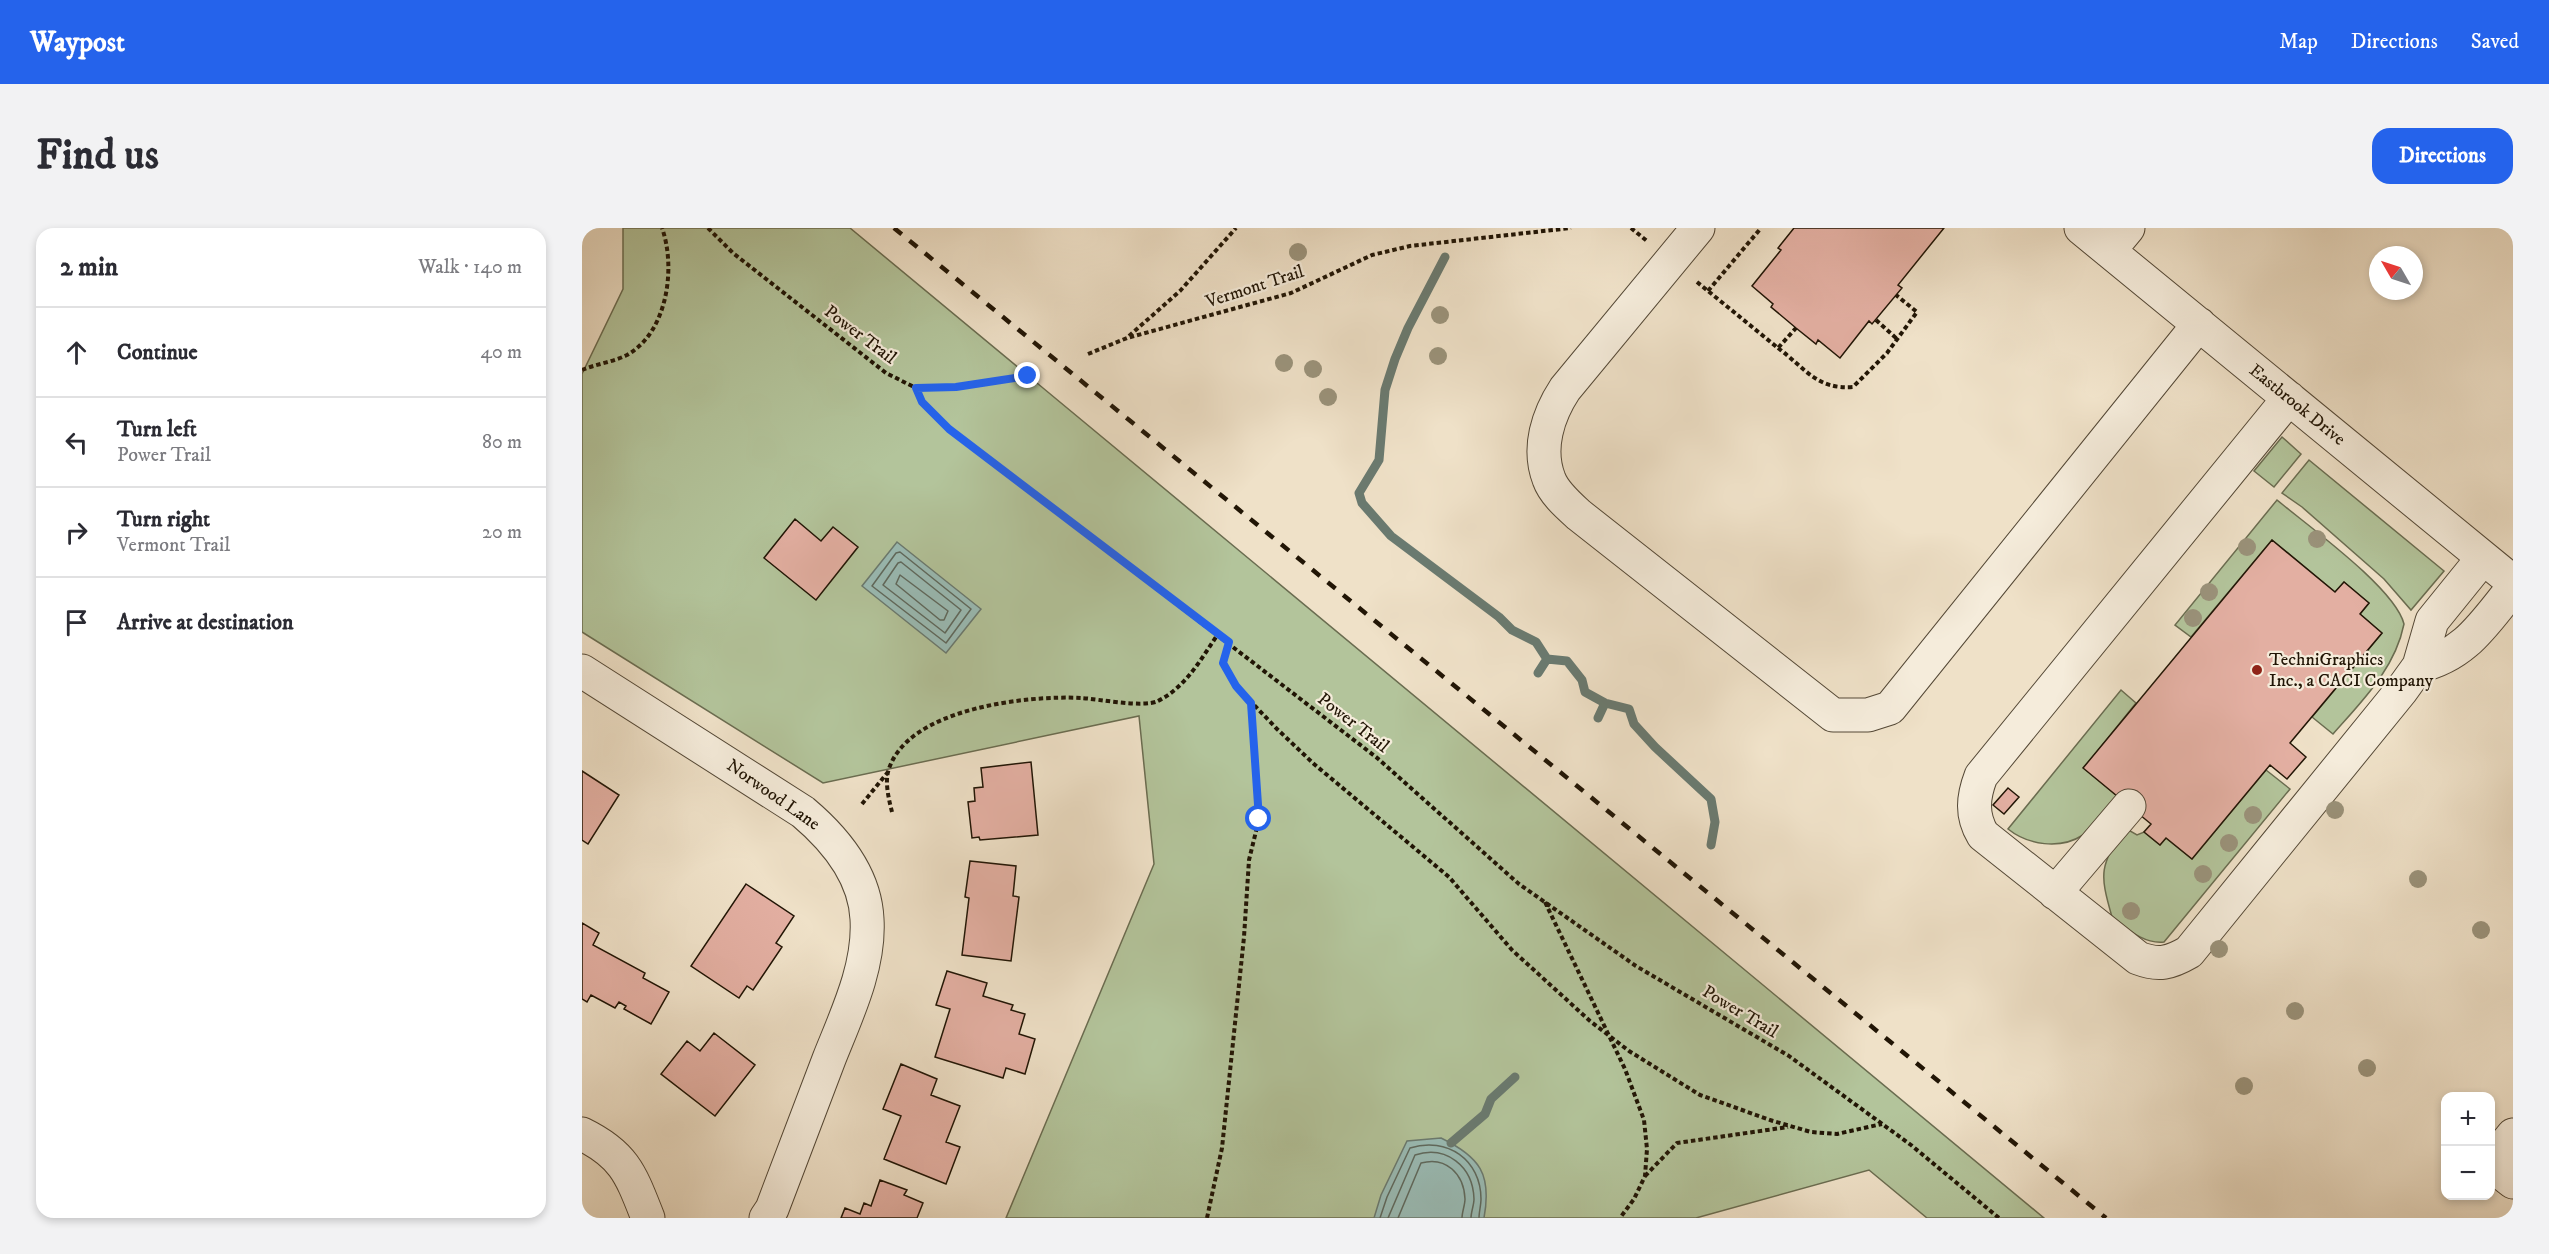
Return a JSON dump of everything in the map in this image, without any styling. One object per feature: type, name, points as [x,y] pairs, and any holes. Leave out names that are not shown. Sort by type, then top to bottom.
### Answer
[{"type":"street","points":[[1698,228],[1554,406],[1546,426],[1545,453],[1549,479],[1564,501],[1579,515],[1833,715],[1868,715],[1890,708],[2199,324]]},
{"type":"street","name":"Eastbrook Drive","points":[[2081,228],[2119,240],[2199,324],[2505,571]]},
{"type":"street","points":[[2289,398],[1981,776],[1974,794],[1975,821],[1983,835],[2055,893],[2138,958],[2162,964],[2189,952],[2369,734],[2419,666],[2432,621],[2505,571]]},
{"type":"street","points":[[2419,666],[2441,661],[2475,636],[2505,571]]},
{"type":"street","name":"Norwood Lane","points":[[582,671],[803,812],[834,840],[849,865],[864,901],[867,938],[857,987],[772,1209],[766,1218]]},
{"type":"street","points":[[2055,893],[2129,806]]},
{"type":"street","points":[[582,1134],[604,1144],[623,1162],[648,1218]]},
{"type":"street","points":[[2495,1157],[2513,1135]]},
{"type":"street","points":[[2495,1167],[2513,1182]]},
{"type":"path","points":[[582,370],[627,354],[644,340],[656,323],[666,288],[670,259],[662,228]]},
{"type":"path","points":[[703,228],[713,235]]},
{"type":"path","name":"Power Trail","points":[[708,228],[713,235],[886,374],[916,388],[922,402],[949,429],[1376,757],[1519,884],[1636,966],[1789,1056],[1882,1124],[1999,1218]]},
{"type":"path","points":[[1127,338],[1180,291],[1236,228]]},
{"type":"path","name":"Vermont Trail","points":[[1088,354],[1127,338],[1290,293],[1372,255],[1410,246],[1571,228]]},
{"type":"path","points":[[1631,228],[1824,385],[1837,388],[1853,387],[1874,368],[1917,312],[1896,295]]},
{"type":"path","points":[[1707,291],[1761,228]]},
{"type":"path","points":[[1876,320],[1897,339]]},
{"type":"path","points":[[1778,348],[1796,328]]},
{"type":"path","points":[[916,388],[956,387],[1028,376]]},
{"type":"path","points":[[862,804],[888,771],[902,748],[923,730],[976,708],[1030,698],[1156,702],[1183,684],[1218,634]]},
{"type":"path","points":[[1229,642],[1223,663],[1236,686],[1251,703],[1314,764],[1449,877],[1512,950],[1608,1035],[1700,1095],[1792,1126],[1811,1132],[1836,1134],[1882,1124]]},
{"type":"path","points":[[1207,1218],[1222,1148],[1244,937],[1249,860],[1259,819],[1251,703]]},
{"type":"path","points":[[888,771],[892,812]]},
{"type":"path","points":[[1544,901],[1625,1069],[1644,1120],[1647,1149],[1645,1176]]},
{"type":"path","points":[[1620,1218],[1634,1199],[1645,1176],[1677,1143],[1792,1126]]},
{"type":"green space","points":[[623,228],[850,228],[2044,1218],[1927,1218],[1869,1170],[1696,1218],[1006,1218],[1154,864],[1139,716],[823,783],[582,632],[582,374],[623,289]]},
{"type":"green space","points":[[2282,437],[2301,454],[2274,487],[2254,471]]},
{"type":"green space","points":[[2309,460],[2444,571],[2411,610],[2384,579],[2302,507],[2282,493]]},
{"type":"green space","points":[[2277,500],[2368,576],[2397,609],[2404,624],[2393,656],[2376,684],[2333,734],[2312,717],[2382,633],[2360,614],[2369,603],[2344,582],[2335,592],[2272,540],[2191,637],[2175,625]]},
{"type":"green space","points":[[2121,690],[2136,703],[2084,768],[2117,796],[2097,822],[2074,840],[2054,844],[2034,842],[2008,829]]},
{"type":"green space","points":[[2266,770],[2290,789],[2164,942],[2149,941],[2130,931],[2112,917],[2105,889],[2104,870],[2106,861],[2125,828],[2137,835],[2144,832],[2160,845],[2166,838],[2192,859]]},
{"type":"water","points":[[897,542],[981,609],[946,653],[862,586]]},
{"type":"water","points":[[1441,1138],[1465,1152],[1480,1169],[1486,1190],[1484,1218],[1374,1218],[1381,1195],[1407,1141]]},
{"type":"building","points":[[1794,228],[1944,228],[1898,285],[1902,288],[1872,324],[1869,321],[1840,358],[1818,340],[1816,344],[1796,328],[1771,307],[1773,304],[1752,286],[1781,250],[1778,248]]},
{"type":"building","points":[[795,519],[821,541],[833,527],[858,547],[816,600],[764,558]]},
{"type":"building","name":"TechniGraphics Inc., a CACI Company","points":[[2272,540],[2335,592],[2344,582],[2369,603],[2360,614],[2382,633],[2290,743],[2306,757],[2287,779],[2270,765],[2192,859],[2166,838],[2160,845],[2144,832],[2151,824],[2083,768]]},
{"type":"building","points":[[1031,762],[1038,835],[980,840],[979,837],[972,838],[968,802],[975,801],[974,788],[983,787],[981,768]]},
{"type":"building","points":[[582,771],[619,795],[588,844],[582,840]]},
{"type":"building","points":[[2008,788],[2019,797],[2004,814],[1993,805]]},
{"type":"building","points":[[970,861],[1016,866],[1013,896],[1019,897],[1011,961],[962,955],[969,898],[965,897]]},
{"type":"building","points":[[746,884],[794,916],[776,943],[782,947],[753,990],[747,986],[739,998],[691,966]]},
{"type":"building","points":[[582,923],[599,933],[593,945],[645,973],[643,978],[669,992],[651,1024],[624,1009],[626,1006],[619,1002],[615,1008],[591,995],[587,1002],[582,999]]},
{"type":"building","points":[[947,971],[987,983],[983,996],[1013,1005],[1011,1010],[1025,1014],[1019,1034],[1035,1039],[1025,1074],[1006,1068],[1003,1078],[935,1057],[950,1009],[936,1005]]},
{"type":"building","points":[[714,1033],[755,1065],[715,1116],[661,1074],[687,1041],[700,1051]]},
{"type":"building","points":[[901,1064],[937,1079],[931,1095],[960,1106],[946,1142],[960,1147],[946,1184],[884,1159],[901,1116],[883,1109]]},
{"type":"building","points":[[880,1180],[907,1190],[904,1195],[923,1203],[917,1218],[841,1218],[845,1208],[860,1214],[864,1203],[871,1206]]},
{"type":"waterway","points":[[1445,257],[1408,328],[1395,359],[1385,390],[1379,460],[1359,493],[1362,503],[1391,536],[1499,617],[1512,630],[1536,642],[1547,659],[1567,661],[1582,680],[1585,692],[1605,703],[1629,709],[1634,724],[1655,747],[1711,799],[1715,822],[1711,845]]},
{"type":"waterway","points":[[1538,673],[1547,659]]},
{"type":"waterway","points":[[1598,718],[1605,703]]},
{"type":"waterway","points":[[1451,1143],[1485,1114],[1491,1099],[1515,1077]]},
{"type":"railway","points":[[894,228],[2106,1218]]},
{"type":"place","name":"TechniGraphics Inc., a CACI Company","points":[[2257,670]]},
{"type":"route","points":[[1028,376],[956,387],[916,388],[922,402],[949,429],[1229,642],[1223,663],[1236,686],[1251,703],[1259,819]]}]
